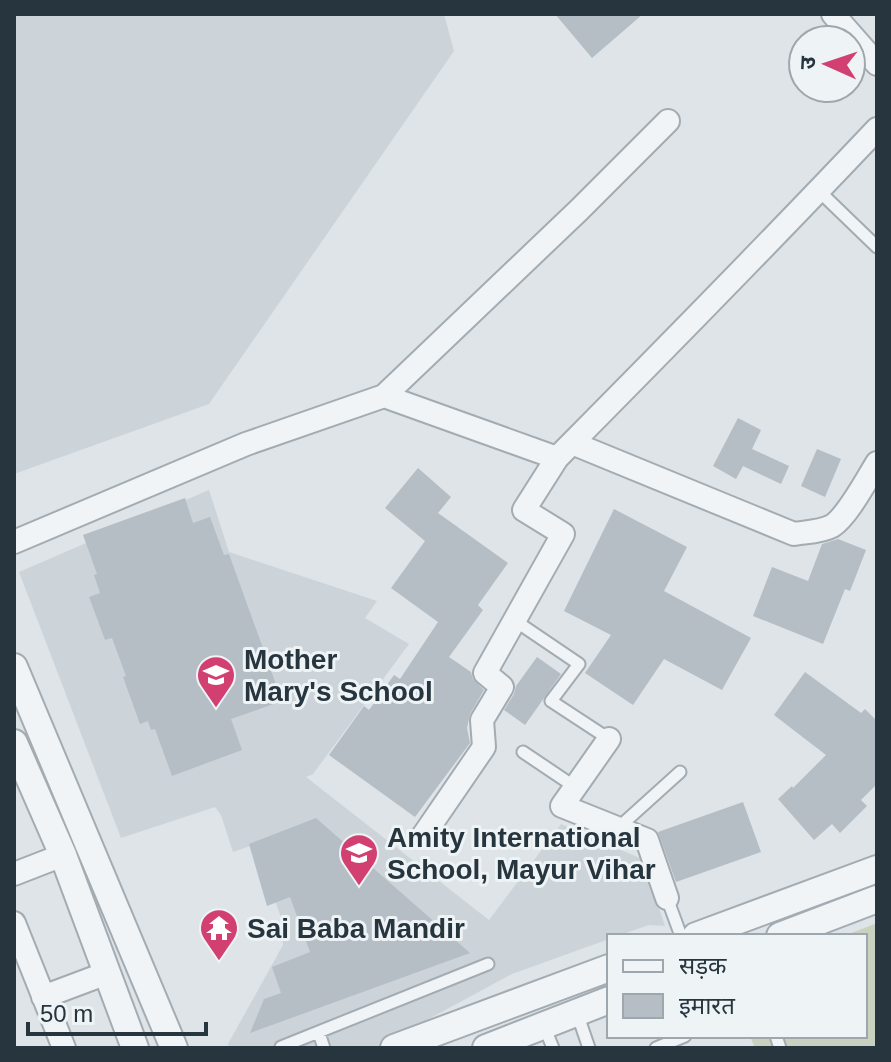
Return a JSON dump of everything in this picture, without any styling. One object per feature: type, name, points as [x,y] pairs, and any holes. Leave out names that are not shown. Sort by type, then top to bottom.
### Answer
[{"type":"street","points":[[833,14],[877,64]]},
{"type":"street","points":[[14,542],[246,444],[384,396],[668,121]]},
{"type":"street","points":[[423,836],[484,747],[482,720],[502,687],[485,673],[563,534],[524,510],[564,450],[726,288],[877,129]]},
{"type":"street","points":[[384,396],[564,450],[794,534],[832,525],[844,515],[877,463]]},
{"type":"street","points":[[14,667],[174,1048]]},
{"type":"street","points":[[609,739],[562,806],[647,840],[667,898]]},
{"type":"street","points":[[14,743],[63,855],[135,1048]]},
{"type":"street","points":[[14,874],[63,855]]},
{"type":"street","points":[[701,934],[877,869]]},
{"type":"street","points":[[785,934],[877,899]]},
{"type":"street","points":[[14,923],[64,1048]]},
{"type":"street","points":[[394,1048],[607,969]]},
{"type":"street","points":[[43,997],[107,973]]},
{"type":"street","points":[[486,1048],[549,1037],[576,1013],[607,1001]]},
{"type":"lane","points":[[819,191],[877,247]]},
{"type":"lane","points":[[514,620],[579,664],[551,701],[609,739]]},
{"type":"lane","points":[[523,752],[575,787]]},
{"type":"lane","points":[[618,829],[680,772]]},
{"type":"lane","points":[[667,898],[680,934]]},
{"type":"lane","points":[[281,1047],[488,964]]},
{"type":"lane","points":[[576,1013],[589,1048]]},
{"type":"lane","points":[[319,1033],[324,1048]]},
{"type":"lane","points":[[656,1048],[680,1038]]},
{"type":"shaded area","points":[[14,14],[444,14],[454,51],[209,404],[14,474]]},
{"type":"shaded area","points":[[209,490],[229,552],[377,601],[365,618],[409,644],[313,774],[306,777],[489,920],[561,824],[642,859],[665,926],[649,925],[623,934],[607,934],[607,940],[512,974],[375,1048],[229,1048],[228,1044],[283,945],[280,915],[256,844],[233,852],[221,815],[215,807],[121,838],[19,572]]},
{"type":"green space","points":[[877,923],[877,1048],[755,1048],[751,1038],[867,1038],[867,934],[849,934]]},
{"type":"building","points":[[555,14],[643,14],[592,58]]},
{"type":"building","points":[[738,418],[761,430],[752,449],[789,466],[781,484],[743,466],[736,479],[713,466]]},
{"type":"building","points":[[817,449],[841,459],[825,497],[801,486]]},
{"type":"building","points":[[418,468],[451,497],[438,513],[508,563],[478,605],[483,610],[449,657],[471,672],[473,679],[484,690],[470,714],[467,728],[470,743],[415,817],[329,755],[364,706],[369,710],[394,675],[400,679],[438,622],[391,588],[425,541],[385,508]]},
{"type":"building","points":[[185,498],[193,523],[210,517],[224,555],[229,554],[282,701],[231,719],[242,750],[172,776],[155,729],[151,730],[148,721],[140,724],[112,638],[105,640],[89,597],[100,593],[94,575],[97,574],[83,535]]},
{"type":"building","points":[[614,509],[687,547],[664,591],[751,638],[722,690],[664,659],[633,705],[585,673],[611,635],[564,611]]},
{"type":"building","points":[[838,539],[866,550],[850,591],[845,589],[823,644],[753,616],[772,567],[808,581],[822,544]]},
{"type":"building","points":[[537,657],[561,674],[525,725],[504,710],[516,686]]},
{"type":"building","points":[[805,672],[861,713],[865,709],[877,721],[877,784],[861,800],[867,806],[840,833],[832,824],[814,840],[778,799],[826,755],[774,715]]},
{"type":"building","points":[[743,802],[761,852],[676,882],[658,832]]},
{"type":"building","name":"Amity International School, Mayur Vihar","points":[[316,818],[470,953],[250,1033],[264,999],[281,993],[272,967],[310,952],[290,897],[267,906],[249,844]]},
{"type":"place","name":"Mother Mary's School","points":[[216,709]]},
{"type":"place","name":"Amity International School, Mayur Vihar","points":[[359,887]]},
{"type":"place","name":"Sai Baba Mandir","points":[[219,962]]}]
